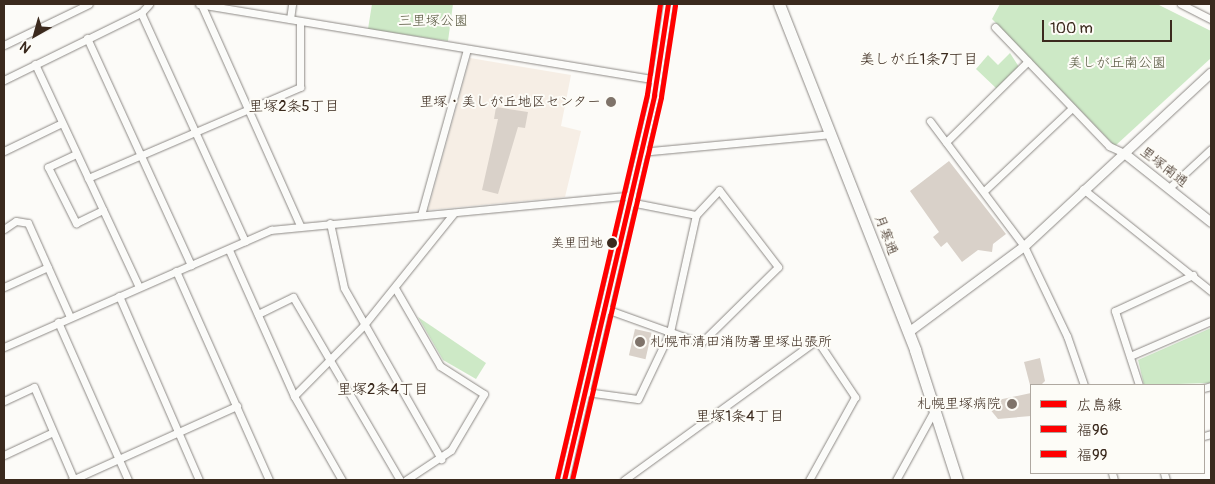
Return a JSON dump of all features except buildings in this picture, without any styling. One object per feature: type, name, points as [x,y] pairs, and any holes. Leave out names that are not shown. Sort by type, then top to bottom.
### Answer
[{"type":"highway","name":"月寒通","points":[[779,4],[832,134],[908,332],[958,480]]},
{"type":"street","points":[[4,45],[89,4]]},
{"type":"street","points":[[4,80],[141,12],[149,4]]},
{"type":"street","points":[[200,4],[656,80]]},
{"type":"street","points":[[200,4],[300,225]]},
{"type":"street","points":[[290,19],[292,4]]},
{"type":"street","points":[[564,480],[631,198],[656,80],[668,4]]},
{"type":"street","points":[[1181,4],[1211,19]]},
{"type":"street","points":[[1192,10],[1198,4]]},
{"type":"street","points":[[141,12],[245,241]]},
{"type":"street","points":[[88,178],[247,107],[300,86],[300,21]]},
{"type":"street","points":[[995,28],[1108,146],[1124,153]]},
{"type":"street","points":[[87,38],[191,265]]},
{"type":"street","points":[[421,215],[467,49]]},
{"type":"street","points":[[946,142],[1028,61]]},
{"type":"street","points":[[35,64],[139,288]]},
{"type":"street","points":[[908,332],[1024,246],[1083,189],[1211,72]]},
{"type":"street","points":[[984,191],[1072,108]]},
{"type":"street","points":[[930,121],[1024,246],[1067,336],[1084,384]]},
{"type":"street","points":[[4,151],[62,123]]},
{"type":"street","points":[[641,152],[832,134]]},
{"type":"street","points":[[1168,188],[1211,149]]},
{"type":"street","name":"里塚南通","points":[[1124,153],[1211,222]]},
{"type":"street","points":[[76,154],[48,167],[76,223],[103,210]]},
{"type":"street","points":[[1204,156],[1211,161]]},
{"type":"street","points":[[1083,189],[1211,291]]},
{"type":"street","points":[[586,392],[638,400],[670,332],[696,215],[719,190],[778,267],[701,343],[670,332],[606,309]]},
{"type":"street","points":[[4,347],[271,230],[330,222],[631,198],[696,215]]},
{"type":"street","points":[[294,396],[363,326],[454,213]]},
{"type":"street","points":[[4,229],[16,221],[28,223],[70,317]]},
{"type":"street","points":[[330,222],[344,288],[363,326],[441,459]]},
{"type":"street","points":[[229,250],[294,396],[342,480]]},
{"type":"street","points":[[4,287],[48,267]]},
{"type":"street","points":[[176,271],[269,480]]},
{"type":"street","points":[[1139,384],[1116,311],[1193,275]]},
{"type":"street","points":[[395,288],[440,366],[484,394],[451,450],[441,459],[406,480]]},
{"type":"street","points":[[119,296],[199,480]]},
{"type":"street","points":[[258,314],[292,297],[400,480]]},
{"type":"street","points":[[1130,356],[1211,321]]},
{"type":"street","points":[[58,322],[128,480]]},
{"type":"street","points":[[624,480],[817,340],[855,397],[809,480]]},
{"type":"street","points":[[4,401],[34,387],[73,480],[237,406]]},
{"type":"street","points":[[896,480],[935,410]]},
{"type":"street","points":[[4,455],[53,432]]},
{"type":"shaded area","points":[[470,58],[571,75],[561,126],[581,131],[565,197],[428,210]]},
{"type":"green space","name":"三里塚公園","points":[[372,4],[453,4],[448,41],[368,29]]},
{"type":"green space","name":"美しが丘南公園","points":[[1000,4],[1157,4],[1211,31],[1211,58],[1115,146],[992,19]]},
{"type":"green space","points":[[1010,53],[1019,67],[997,89],[976,69],[988,55],[998,65]]},
{"type":"green space","points":[[418,317],[486,363],[476,379],[443,360]]},
{"type":"green space","points":[[1211,328],[1211,383],[1144,384],[1138,360]]},
{"type":"transit line","name":"福99","points":[[557,478],[647,94],[660,4]]},
{"type":"transit line","name":"広島線","points":[[564,480],[654,95],[668,4]]},
{"type":"transit line","name":"福96","points":[[572,480],[661,97],[675,5]]},
{"type":"place","name":"里塚・美しが丘地区センター","points":[[611,102]]},
{"type":"place","name":"美里団地","points":[[612,243]]},
{"type":"place","name":"札幌市清田消防署里塚出張所","points":[[640,342]]},
{"type":"place","name":"札幌里塚病院","points":[[1012,404]]},
{"type":"district","name":"美しが丘1条7丁目","points":[[919,60]]},
{"type":"district","name":"里塚2条5丁目","points":[[294,107]]},
{"type":"district","name":"里塚2条4丁目","points":[[383,390]]},
{"type":"district","name":"里塚1条4丁目","points":[[740,417]]}]
